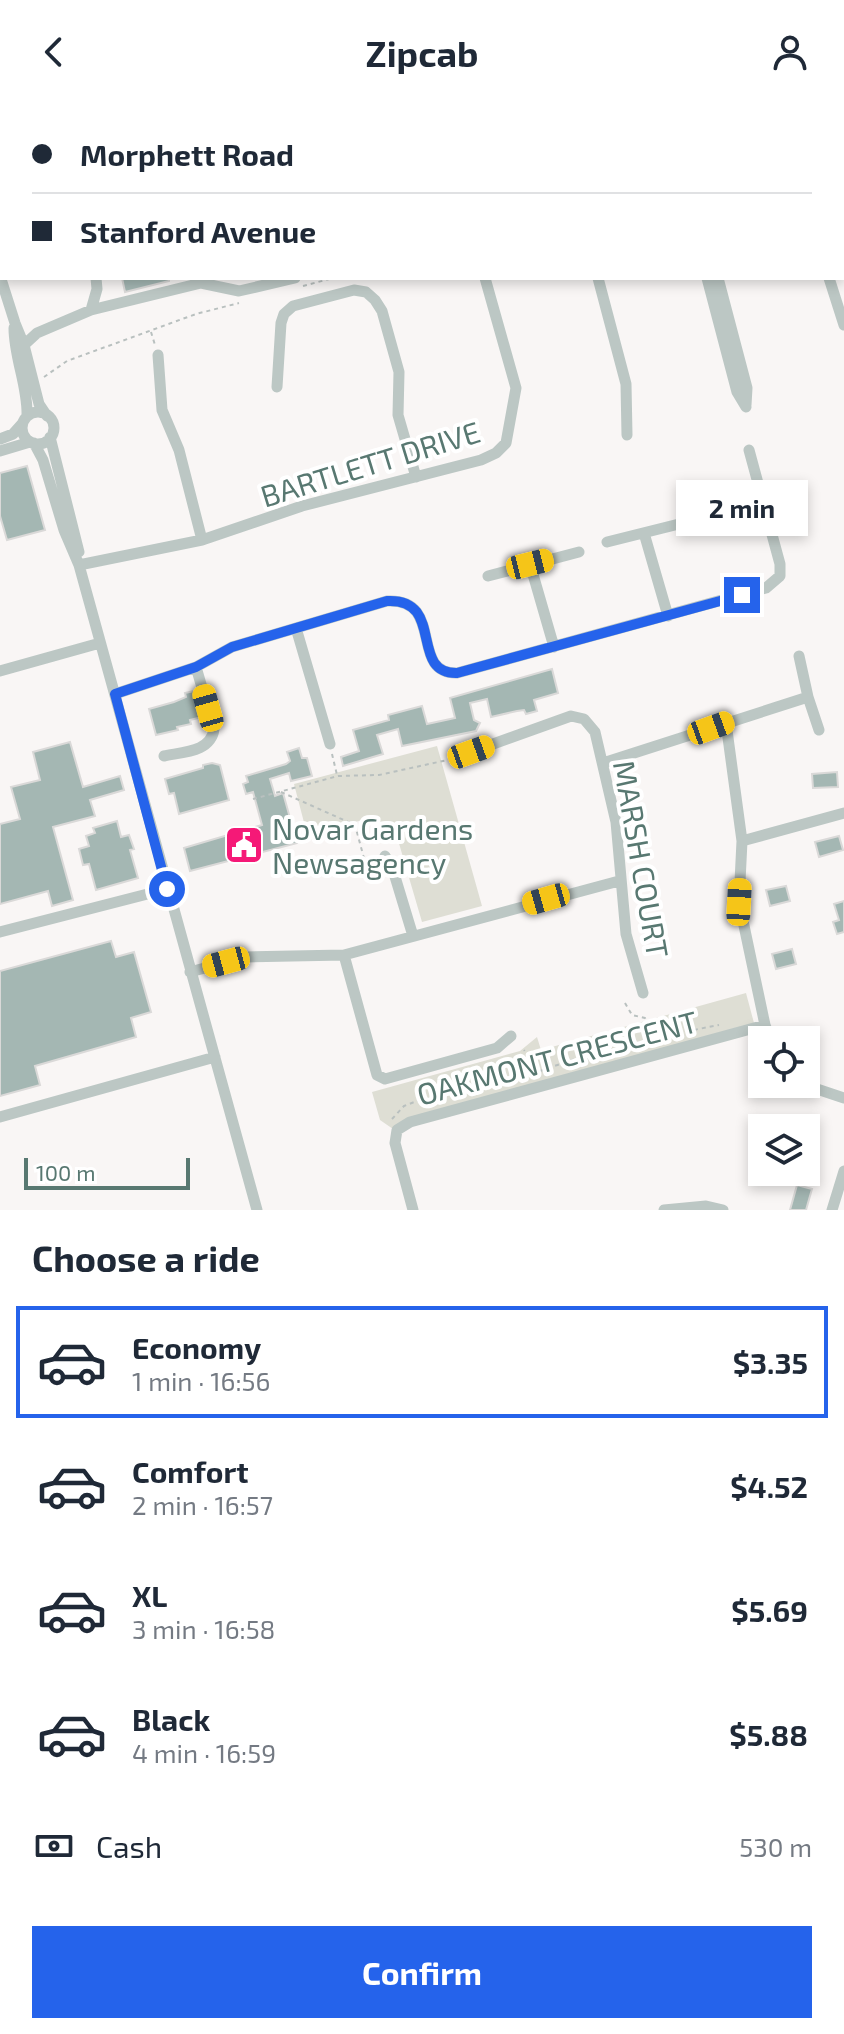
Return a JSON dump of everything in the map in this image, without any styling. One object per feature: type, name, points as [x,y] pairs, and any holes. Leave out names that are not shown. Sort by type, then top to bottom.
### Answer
[{"type":"street","points":[[1,280],[24,345],[39,404],[53,426],[50,437],[78,546],[79,565]]},
{"type":"street","points":[[91,310],[96,280]]},
{"type":"street","name":"BARTLETT DRIVE","points":[[79,565],[202,540],[302,506],[481,460],[496,453],[506,443],[516,388],[486,280]]},
{"type":"street","points":[[599,280],[626,384],[627,435]]},
{"type":"street","points":[[708,280],[737,392],[746,407],[747,388],[719,280]]},
{"type":"street","points":[[830,280],[844,325]]},
{"type":"street","points":[[24,345],[37,333],[91,310],[201,283],[239,291],[295,283]]},
{"type":"street","points":[[277,387],[284,314],[293,306],[354,290],[366,292],[382,311],[395,356],[399,372],[398,415],[416,477]]},
{"type":"street","points":[[15,323],[14,347],[28,401],[24,436],[43,460],[64,530],[79,565],[257,1210]]},
{"type":"street","points":[[158,355],[162,410],[179,450],[202,540]]},
{"type":"street","points":[[0,439],[13,434],[36,412],[47,416]]},
{"type":"street","points":[[0,451],[46,441],[50,437]]},
{"type":"street","points":[[115,694],[196,667],[232,647],[387,601],[401,600],[418,612],[432,658],[438,668],[447,674],[766,588],[780,576],[780,564],[749,450]]},
{"type":"street","points":[[607,542],[691,521]]},
{"type":"street","points":[[644,533],[668,616]]},
{"type":"street","points":[[488,576],[579,552]]},
{"type":"street","points":[[530,564],[554,647]]},
{"type":"street","points":[[296,628],[331,749]]},
{"type":"street","points":[[0,671],[100,643]]},
{"type":"street","points":[[799,656],[819,730]]},
{"type":"street","points":[[164,756],[206,746],[213,737],[214,729],[196,667]]},
{"type":"street","points":[[603,763],[808,697]]},
{"type":"street","name":"MARSH COURT","points":[[471,752],[571,716],[584,719],[595,732],[616,822],[626,934],[643,993]]},
{"type":"street","points":[[726,723],[742,841],[739,902],[765,1025]]},
{"type":"street","points":[[742,841],[844,813]]},
{"type":"street","points":[[385,856],[393,870],[413,936]]},
{"type":"street","points":[[190,972],[245,957],[344,955],[619,881]]},
{"type":"street","points":[[0,932],[167,889]]},
{"type":"street","points":[[344,955],[380,1078],[497,1048],[511,1036]]},
{"type":"street","name":"OAKMONT CRESCENT","points":[[413,1210],[395,1143],[397,1130],[410,1122],[765,1025]]},
{"type":"street","points":[[0,1117],[215,1057]]},
{"type":"street","points":[[820,1090],[844,1098]]},
{"type":"street","points":[[832,1210],[843,1175]]},
{"type":"street","points":[[664,1210],[706,1206],[723,1210]]},
{"type":"path","points":[[295,283],[318,280]]},
{"type":"path","points":[[43,378],[67,361],[150,330],[238,303]]},
{"type":"path","points":[[150,330],[158,355]]},
{"type":"path","points":[[331,749],[338,776]]},
{"type":"path","points":[[253,799],[338,776],[379,775],[452,759]]},
{"type":"path","points":[[279,792],[355,825],[368,873]]},
{"type":"path","points":[[625,1003],[632,1015],[645,1018],[656,1039]]},
{"type":"path","points":[[631,1052],[656,1039],[728,1023]]},
{"type":"path","points":[[524,1050],[540,1071]]},
{"type":"path","points":[[388,1127],[404,1106],[417,1101],[511,1080],[575,1059],[608,1057]]},
{"type":"shaded area","points":[[437,746],[482,906],[422,922],[398,840],[363,820],[307,834],[294,784]]},
{"type":"shaded area","points":[[746,993],[754,1023],[393,1129],[380,1120],[372,1092],[520,1051],[537,1037],[541,1050]]},
{"type":"building","points":[[122,280],[169,280],[169,281],[125,292]]},
{"type":"building","points":[[27,466],[45,530],[7,540],[0,516],[0,473]]},
{"type":"building","points":[[552,669],[558,693],[534,700],[537,711],[526,714],[524,710],[491,717],[487,699],[470,703],[474,720],[480,723],[476,731],[402,746],[398,729],[377,735],[383,754],[343,766],[341,757],[359,751],[353,730],[389,720],[388,715],[422,706],[427,724],[455,718],[450,698]]},
{"type":"building","points":[[194,691],[202,717],[190,720],[191,724],[177,727],[178,730],[156,735],[149,709],[174,702],[186,697],[185,693]]},
{"type":"building","points":[[70,742],[83,787],[120,776],[124,790],[90,800],[95,816],[53,827],[73,900],[52,906],[48,891],[0,904],[0,824],[20,819],[11,787],[40,780],[33,752]]},
{"type":"building","points":[[299,748],[302,758],[307,758],[312,776],[291,781],[289,773],[270,779],[275,796],[283,793],[297,843],[190,871],[184,848],[262,825],[253,792],[246,794],[243,784],[248,782],[246,776],[286,764],[290,761],[287,752]]},
{"type":"building","points":[[212,763],[220,765],[229,800],[179,814],[174,793],[169,794],[165,779]]},
{"type":"building","points":[[837,772],[838,787],[813,788],[812,774]]},
{"type":"building","points":[[117,821],[121,837],[129,835],[138,878],[96,890],[89,864],[83,865],[79,849],[89,846],[86,836],[95,833],[93,828]]},
{"type":"building","points":[[839,836],[843,850],[819,857],[815,842]]},
{"type":"building","points":[[786,886],[790,901],[770,906],[766,890]]},
{"type":"building","points":[[844,901],[844,932],[837,934],[833,922],[839,920],[834,904]]},
{"type":"building","points":[[111,941],[116,957],[134,952],[151,1012],[131,1018],[136,1037],[35,1066],[40,1085],[0,1096],[0,971]]},
{"type":"building","points":[[792,949],[796,964],[776,969],[772,954]]},
{"type":"building","points":[[797,1186],[812,1189],[806,1210],[790,1210]]},
{"type":"place","name":"Novar Gardens Newsagency","points":[[244,845]]},
{"type":"route","points":[[167,889],[115,694],[196,667],[232,647],[387,601],[401,600],[418,612],[432,658],[438,668],[447,674],[742,595]]}]
